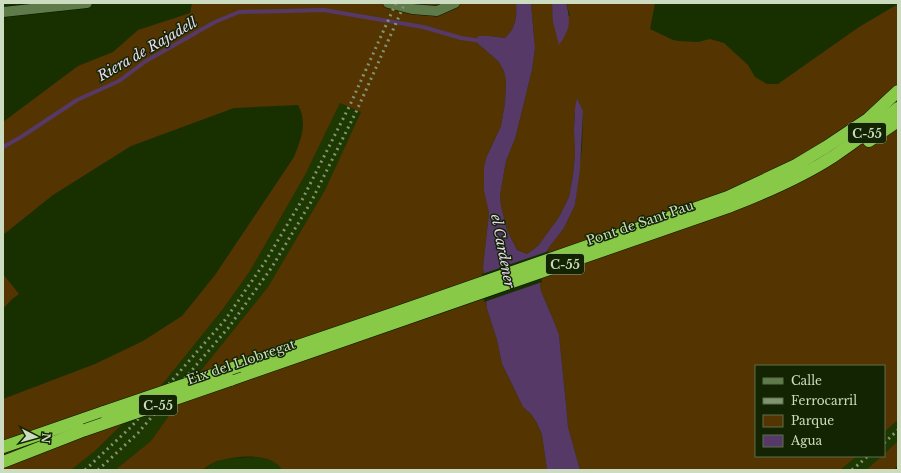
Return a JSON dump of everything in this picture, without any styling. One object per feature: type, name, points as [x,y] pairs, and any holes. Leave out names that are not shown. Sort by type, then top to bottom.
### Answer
[{"type":"highway","name":"C-55","points":[[730,201],[826,148],[868,119],[898,91]]},
{"type":"highway","name":"C-55","points":[[730,201],[778,187],[833,156],[870,131],[898,108]]},
{"type":"highway","points":[[833,156],[857,150],[898,121]]},
{"type":"highway","name":"Pont de Sant Pau","points":[[397,317],[730,201]]},
{"type":"highway","name":"Eix del Llobregat","points":[[3,447],[239,366],[397,317]]},
{"type":"highway","name":"Eix del Llobregat","points":[[3,462],[85,430],[230,380],[397,317]]},
{"type":"street","points":[[3,12],[87,3]]},
{"type":"street","points":[[388,3],[412,9],[437,11],[455,3]]},
{"type":"shaded area","points":[[340,103],[361,112],[325,190],[268,287],[199,373],[151,441],[115,470],[71,470],[96,450],[161,386],[223,309],[250,271],[305,175]]},
{"type":"shaded area","points":[[898,420],[898,441],[885,453],[885,431]]},
{"type":"shaded area","points":[[255,457],[272,460],[277,463],[282,470],[202,470],[213,463],[225,459]]},
{"type":"shaded area","points":[[856,457],[881,457],[866,470],[840,470]]},
{"type":"green space","points":[[192,3],[516,3],[514,26],[505,38],[489,36],[476,42],[498,61],[504,71],[506,81],[505,103],[501,126],[487,156],[487,202],[489,213],[483,267],[487,309],[497,340],[502,364],[523,407],[531,414],[537,423],[542,435],[547,470],[282,470],[277,464],[270,460],[241,457],[213,463],[202,470],[115,470],[151,441],[199,373],[268,287],[325,190],[361,112],[340,103],[305,175],[250,271],[223,309],[161,386],[96,450],[71,470],[3,470],[3,399],[95,364],[143,341],[182,316],[215,275],[294,157],[301,137],[303,125],[303,118],[298,105],[234,108],[131,146],[53,195],[3,235],[3,122],[78,66],[113,52],[138,30],[190,13]]},
{"type":"green space","points":[[531,3],[552,3],[552,10],[570,16],[566,3],[655,3],[650,29],[673,40],[698,42],[710,39],[724,43],[748,65],[755,77],[767,84],[778,84],[859,27],[898,4],[898,420],[885,431],[885,365],[755,365],[755,457],[856,457],[840,470],[580,470],[568,427],[559,335],[541,291],[539,277],[544,256],[564,228],[575,205],[582,147],[583,111],[577,98],[574,119],[575,154],[569,197],[559,217],[538,246],[527,254],[517,250],[507,230],[501,206],[500,195],[506,161],[515,139],[532,70],[535,48]]},
{"type":"green space","points":[[3,274],[19,294],[3,309]]},
{"type":"green space","points":[[898,441],[898,465],[894,470],[866,470],[881,457],[885,457],[885,453]]},
{"type":"water","name":"el Cardener","points":[[516,3],[531,3],[535,48],[532,70],[515,139],[506,161],[500,195],[507,230],[517,250],[527,254],[538,246],[559,217],[569,197],[575,154],[574,130],[577,98],[583,111],[580,169],[575,205],[564,228],[544,256],[539,277],[541,291],[559,335],[568,427],[580,470],[547,470],[542,435],[531,414],[523,407],[502,364],[497,340],[487,309],[483,267],[489,213],[484,190],[484,167],[487,156],[501,126],[505,103],[506,82],[504,71],[498,61],[476,42],[478,36],[505,38],[514,26]]},
{"type":"water","points":[[552,3],[566,3],[569,15],[567,30],[559,45],[553,22]]},
{"type":"pier","points":[[549,251],[541,277],[542,282],[484,302],[482,274]]},
{"type":"waterway","name":"Riera de Rajadell","points":[[3,147],[21,137],[77,100],[119,81],[146,61],[215,22],[239,12],[324,10],[423,27],[461,38],[481,41]]},
{"type":"railway","points":[[85,470],[131,427],[225,320],[265,262],[302,200],[350,105],[396,3]]},
{"type":"railway","points":[[98,470],[138,433],[229,327],[272,267],[311,202],[357,110],[405,3]]},
{"type":"railway","points":[[885,442],[898,430]]},
{"type":"railway","points":[[852,470],[867,457]]}]
